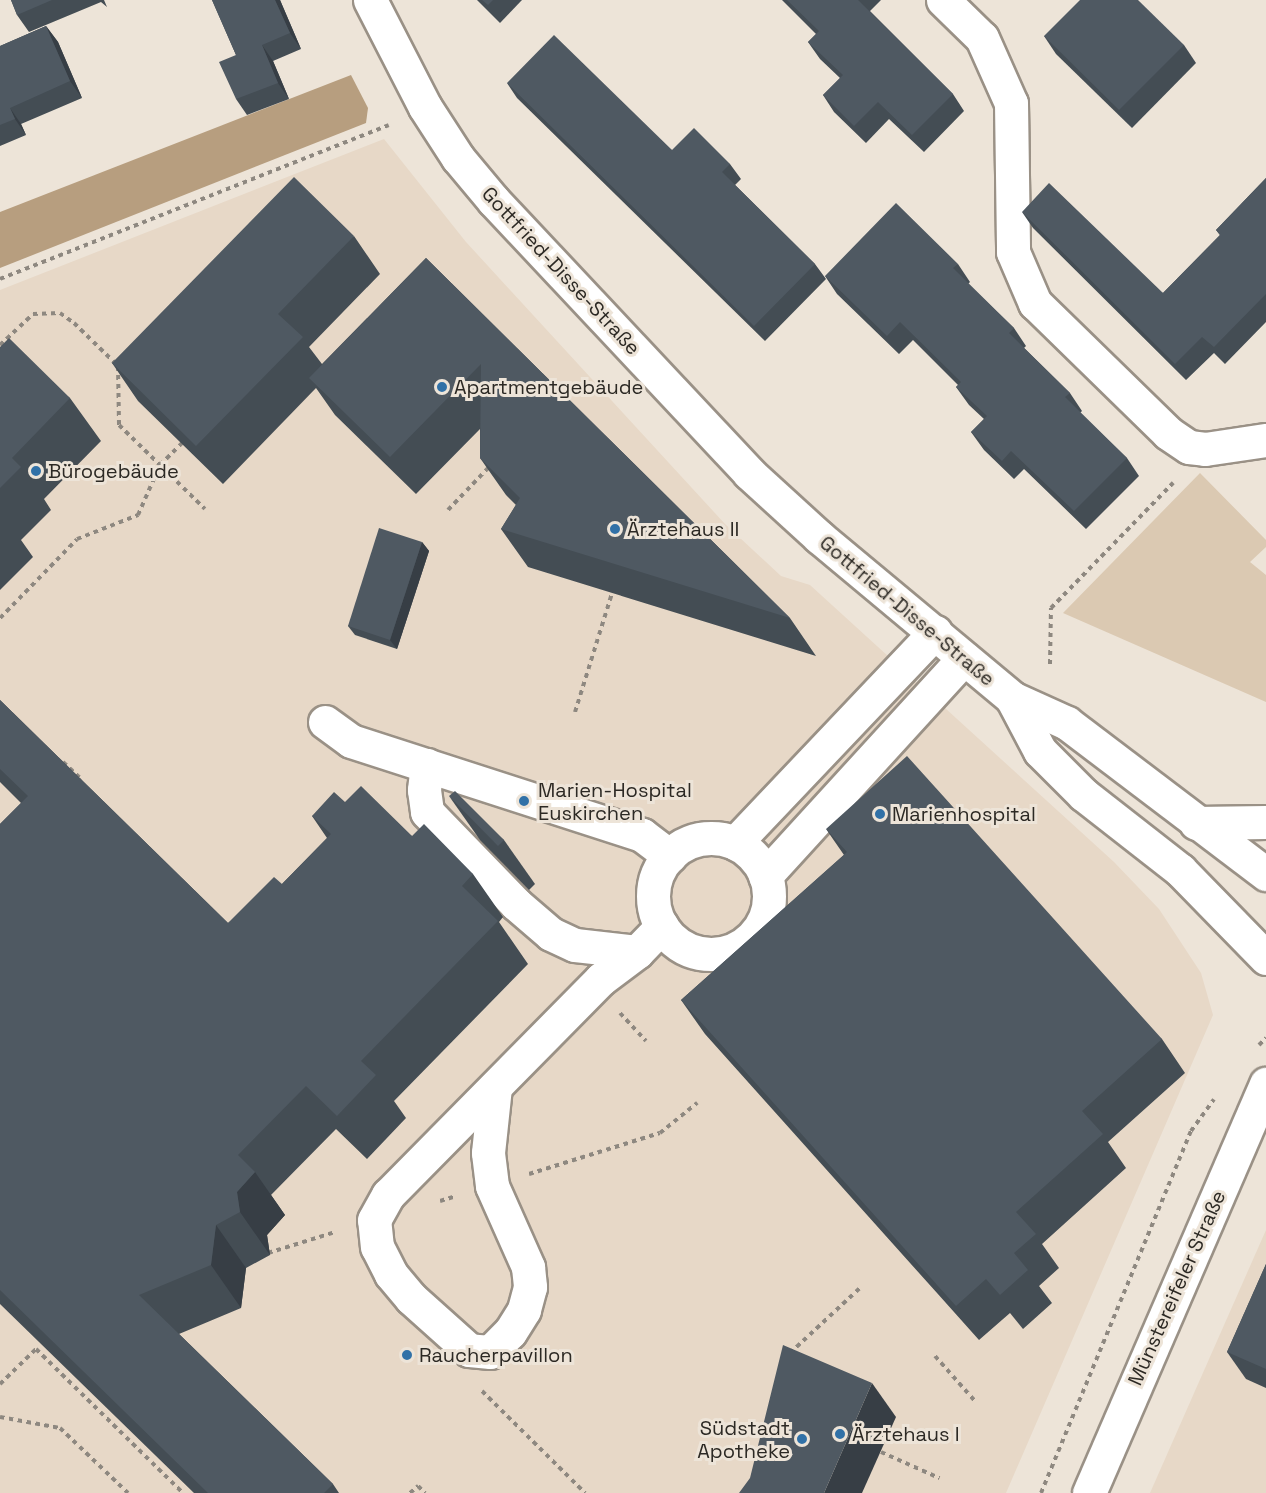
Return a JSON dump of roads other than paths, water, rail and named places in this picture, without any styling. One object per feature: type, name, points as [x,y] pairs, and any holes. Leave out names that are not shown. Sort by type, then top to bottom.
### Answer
[{"type":"street","name":"Gottfried-Disse-Straße","points":[[370,0],[425,107],[458,158],[494,201],[749,473],[819,537],[1012,698],[1067,723],[1196,824],[1266,874]]},
{"type":"street","points":[[943,0],[982,39],[1011,103],[1012,252],[1035,303],[1168,433],[1189,447],[1205,449],[1266,440]]},
{"type":"street","points":[[735,843],[934,632]]},
{"type":"street","points":[[765,876],[964,657]]},
{"type":"street","name":"Gottfried-Disse-Straße","points":[[1012,698],[1040,752],[1059,771],[1180,870],[1266,958]]},
{"type":"street","points":[[325,722],[351,741],[609,822],[642,835],[670,855]]},
{"type":"street","points":[[427,765],[424,790],[427,812],[516,904],[552,934],[575,945],[637,952]]},
{"type":"street","points":[[1196,824],[1266,822]]},
{"type":"street","points":[[700,839],[735,843],[753,857],[765,876],[769,898],[763,921],[739,946],[717,954],[691,950],[669,936],[662,926],[653,890],[659,871],[670,855],[700,839]]},
{"type":"street","points":[[495,1087],[488,1153],[492,1186],[528,1267],[530,1287],[524,1310],[510,1332],[490,1352],[469,1350],[411,1298],[391,1274],[377,1247],[374,1221],[388,1195],[601,978],[637,952],[662,926]]},
{"type":"street","name":"Münstereifeler Straße","points":[[1089,1493],[1266,1084]]},
{"type":"place","name":"Apartmentgebäude","points":[[442,387]]},
{"type":"place","name":"Bürogebäude","points":[[36,471]]},
{"type":"place","name":"Ärztehaus II","points":[[615,529]]},
{"type":"place","name":"Marien-Hospital Euskirchen","points":[[524,801]]},
{"type":"place","name":"Marienhospital","points":[[880,814]]},
{"type":"place","name":"Raucherpavillon","points":[[407,1355]]},
{"type":"place","name":"Ärztehaus I","points":[[840,1434]]},
{"type":"place","name":"Südstadt Apotheke","points":[[802,1439]]}]
